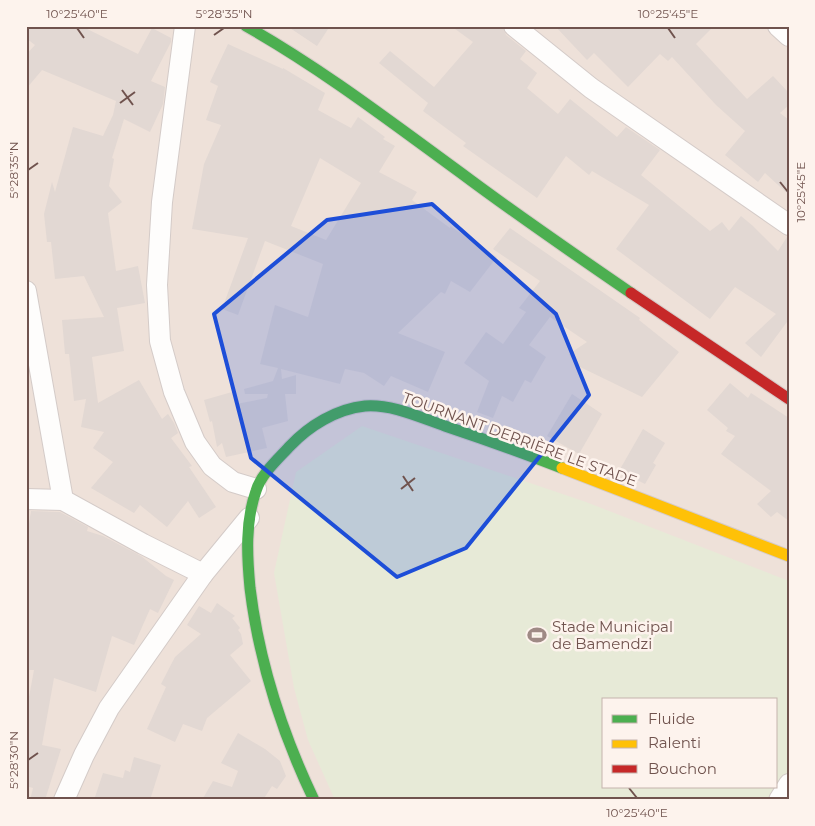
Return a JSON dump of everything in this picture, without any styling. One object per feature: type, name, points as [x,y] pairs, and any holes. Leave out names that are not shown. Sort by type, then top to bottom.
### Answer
[{"type":"street","points":[[185,26],[162,202],[157,285],[160,341],[174,392],[195,442],[212,466],[233,482],[256,489]]},
{"type":"street","points":[[246,26],[274,41],[366,104],[593,267],[789,399]]},
{"type":"street","points":[[514,26],[591,88],[789,225]]},
{"type":"street","points":[[778,26],[789,36]]},
{"type":"street","points":[[26,290],[63,500]]},
{"type":"street","name":"TOURNANT DERRIÈRE LE STADE","points":[[314,800],[298,766],[279,715],[254,621],[247,558],[249,518],[256,489],[269,469],[297,439],[320,422],[342,410],[366,406],[392,408],[518,451],[789,556]]},
{"type":"street","points":[[26,499],[63,500],[143,544],[203,574]]},
{"type":"street","points":[[64,800],[84,754],[109,708],[203,574],[249,518]]},
{"type":"street","points":[[778,800],[789,784]]},
{"type":"highlighted area","points":[[432,204],[556,314],[589,395],[466,548],[397,577],[251,458],[214,314],[327,220]]},
{"type":"shaded area","points":[[26,26],[789,26],[789,800],[26,800]]},
{"type":"green space","name":"Stade Municipal de Bamendzi","points":[[362,426],[586,502],[789,581],[789,784],[779,800],[335,800],[308,740],[294,688],[274,573],[296,472]]},
{"type":"building","points":[[26,26],[81,26],[138,54],[152,28],[171,38],[171,42],[151,81],[165,87],[163,104],[150,132],[124,119],[112,158],[114,159],[109,186],[122,202],[108,213],[116,271],[138,266],[145,303],[117,308],[124,351],[92,357],[98,403],[139,380],[162,419],[168,414],[174,423],[178,433],[171,438],[192,466],[189,467],[216,507],[199,518],[188,501],[167,527],[140,505],[134,513],[91,488],[113,462],[93,448],[104,432],[81,427],[86,399],[74,401],[69,354],[65,354],[62,320],[104,317],[84,276],[55,279],[51,242],[47,242],[44,214],[52,182],[55,192],[73,127],[103,136],[113,115],[116,101],[42,70],[26,89],[26,55],[35,45],[26,38]]},
{"type":"building","points":[[287,26],[330,26],[317,46]]},
{"type":"building","points":[[451,26],[502,26],[506,35],[526,51],[520,59],[537,73],[527,88],[558,114],[570,99],[617,137],[626,127],[660,150],[641,175],[710,231],[722,222],[729,231],[741,216],[778,251],[787,237],[789,237],[789,323],[787,322],[761,357],[745,343],[776,314],[735,287],[710,319],[616,249],[649,205],[592,171],[589,175],[566,156],[537,198],[463,146],[466,143],[423,111],[428,103],[379,63],[390,51],[434,87],[473,42]]},
{"type":"building","points":[[555,26],[714,26],[696,44],[747,99],[773,76],[789,93],[789,105],[780,113],[789,120],[789,195],[765,173],[758,182],[725,155],[745,131],[716,105],[672,57],[668,61],[660,54],[628,87],[594,53],[587,60]]},
{"type":"building","points":[[228,44],[283,68],[325,93],[318,110],[351,128],[358,117],[385,137],[383,139],[395,146],[379,172],[417,192],[412,200],[450,228],[450,226],[497,257],[470,292],[451,281],[445,294],[441,292],[398,333],[445,352],[428,392],[391,376],[384,386],[364,373],[345,369],[340,384],[281,369],[282,379],[296,375],[296,394],[285,394],[288,421],[262,428],[267,448],[226,457],[222,443],[217,447],[212,421],[210,422],[204,400],[232,392],[236,404],[267,398],[268,394],[245,394],[244,389],[273,381],[278,368],[260,364],[275,305],[308,317],[323,264],[265,241],[238,315],[222,309],[248,238],[192,229],[204,164],[221,125],[206,120],[218,86],[210,82]],"holes":[[[320,158],[361,183],[326,240],[291,226]]]},
{"type":"building","points":[[510,228],[640,318],[639,320],[679,352],[642,397],[576,365],[569,354],[587,342],[550,317],[529,345],[546,357],[531,383],[525,380],[513,402],[502,396],[493,418],[477,412],[489,381],[464,363],[486,332],[503,344],[526,312],[519,308],[540,281],[493,249]]},
{"type":"building","points":[[730,383],[748,398],[751,393],[789,418],[789,521],[777,512],[771,517],[757,504],[771,491],[721,454],[735,436],[726,431],[728,428],[707,410]]},
{"type":"building","points":[[572,394],[602,414],[579,454],[547,436]]},
{"type":"building","points":[[643,429],[665,443],[653,463],[656,465],[645,484],[619,471]]},
{"type":"building","points":[[31,511],[60,512],[88,527],[87,531],[103,536],[141,556],[174,580],[158,613],[150,609],[134,645],[112,636],[96,692],[54,678],[42,745],[61,749],[45,800],[30,800],[33,788],[26,786],[26,713],[34,670],[26,670],[26,529],[28,530]]},
{"type":"building","points":[[217,603],[235,616],[232,618],[240,628],[238,630],[243,644],[230,655],[251,681],[207,718],[202,731],[183,724],[175,742],[147,729],[166,687],[161,684],[175,657],[201,634],[187,625],[199,606],[211,613]]},
{"type":"building","points":[[238,733],[265,749],[280,761],[286,776],[277,789],[272,786],[263,800],[202,800],[213,781],[232,787],[238,771],[221,763]]},
{"type":"building","points":[[134,757],[161,765],[150,800],[94,800],[103,773],[123,778],[125,770],[130,772]]},
{"type":"traffic: fast","points":[[246,26],[356,96],[524,219],[631,293]]},
{"type":"traffic: fast","points":[[314,800],[302,775],[273,697],[254,616],[248,564],[248,527],[252,503],[258,485],[266,473],[275,461],[314,425],[344,411],[365,406],[385,407],[405,412],[562,468]]},
{"type":"traffic: slow","points":[[562,468],[789,556]]},
{"type":"traffic: jam","points":[[631,293],[789,399]]},
{"type":"place","name":"Stade Municipal de Bamendzi","points":[[537,635]]}]
